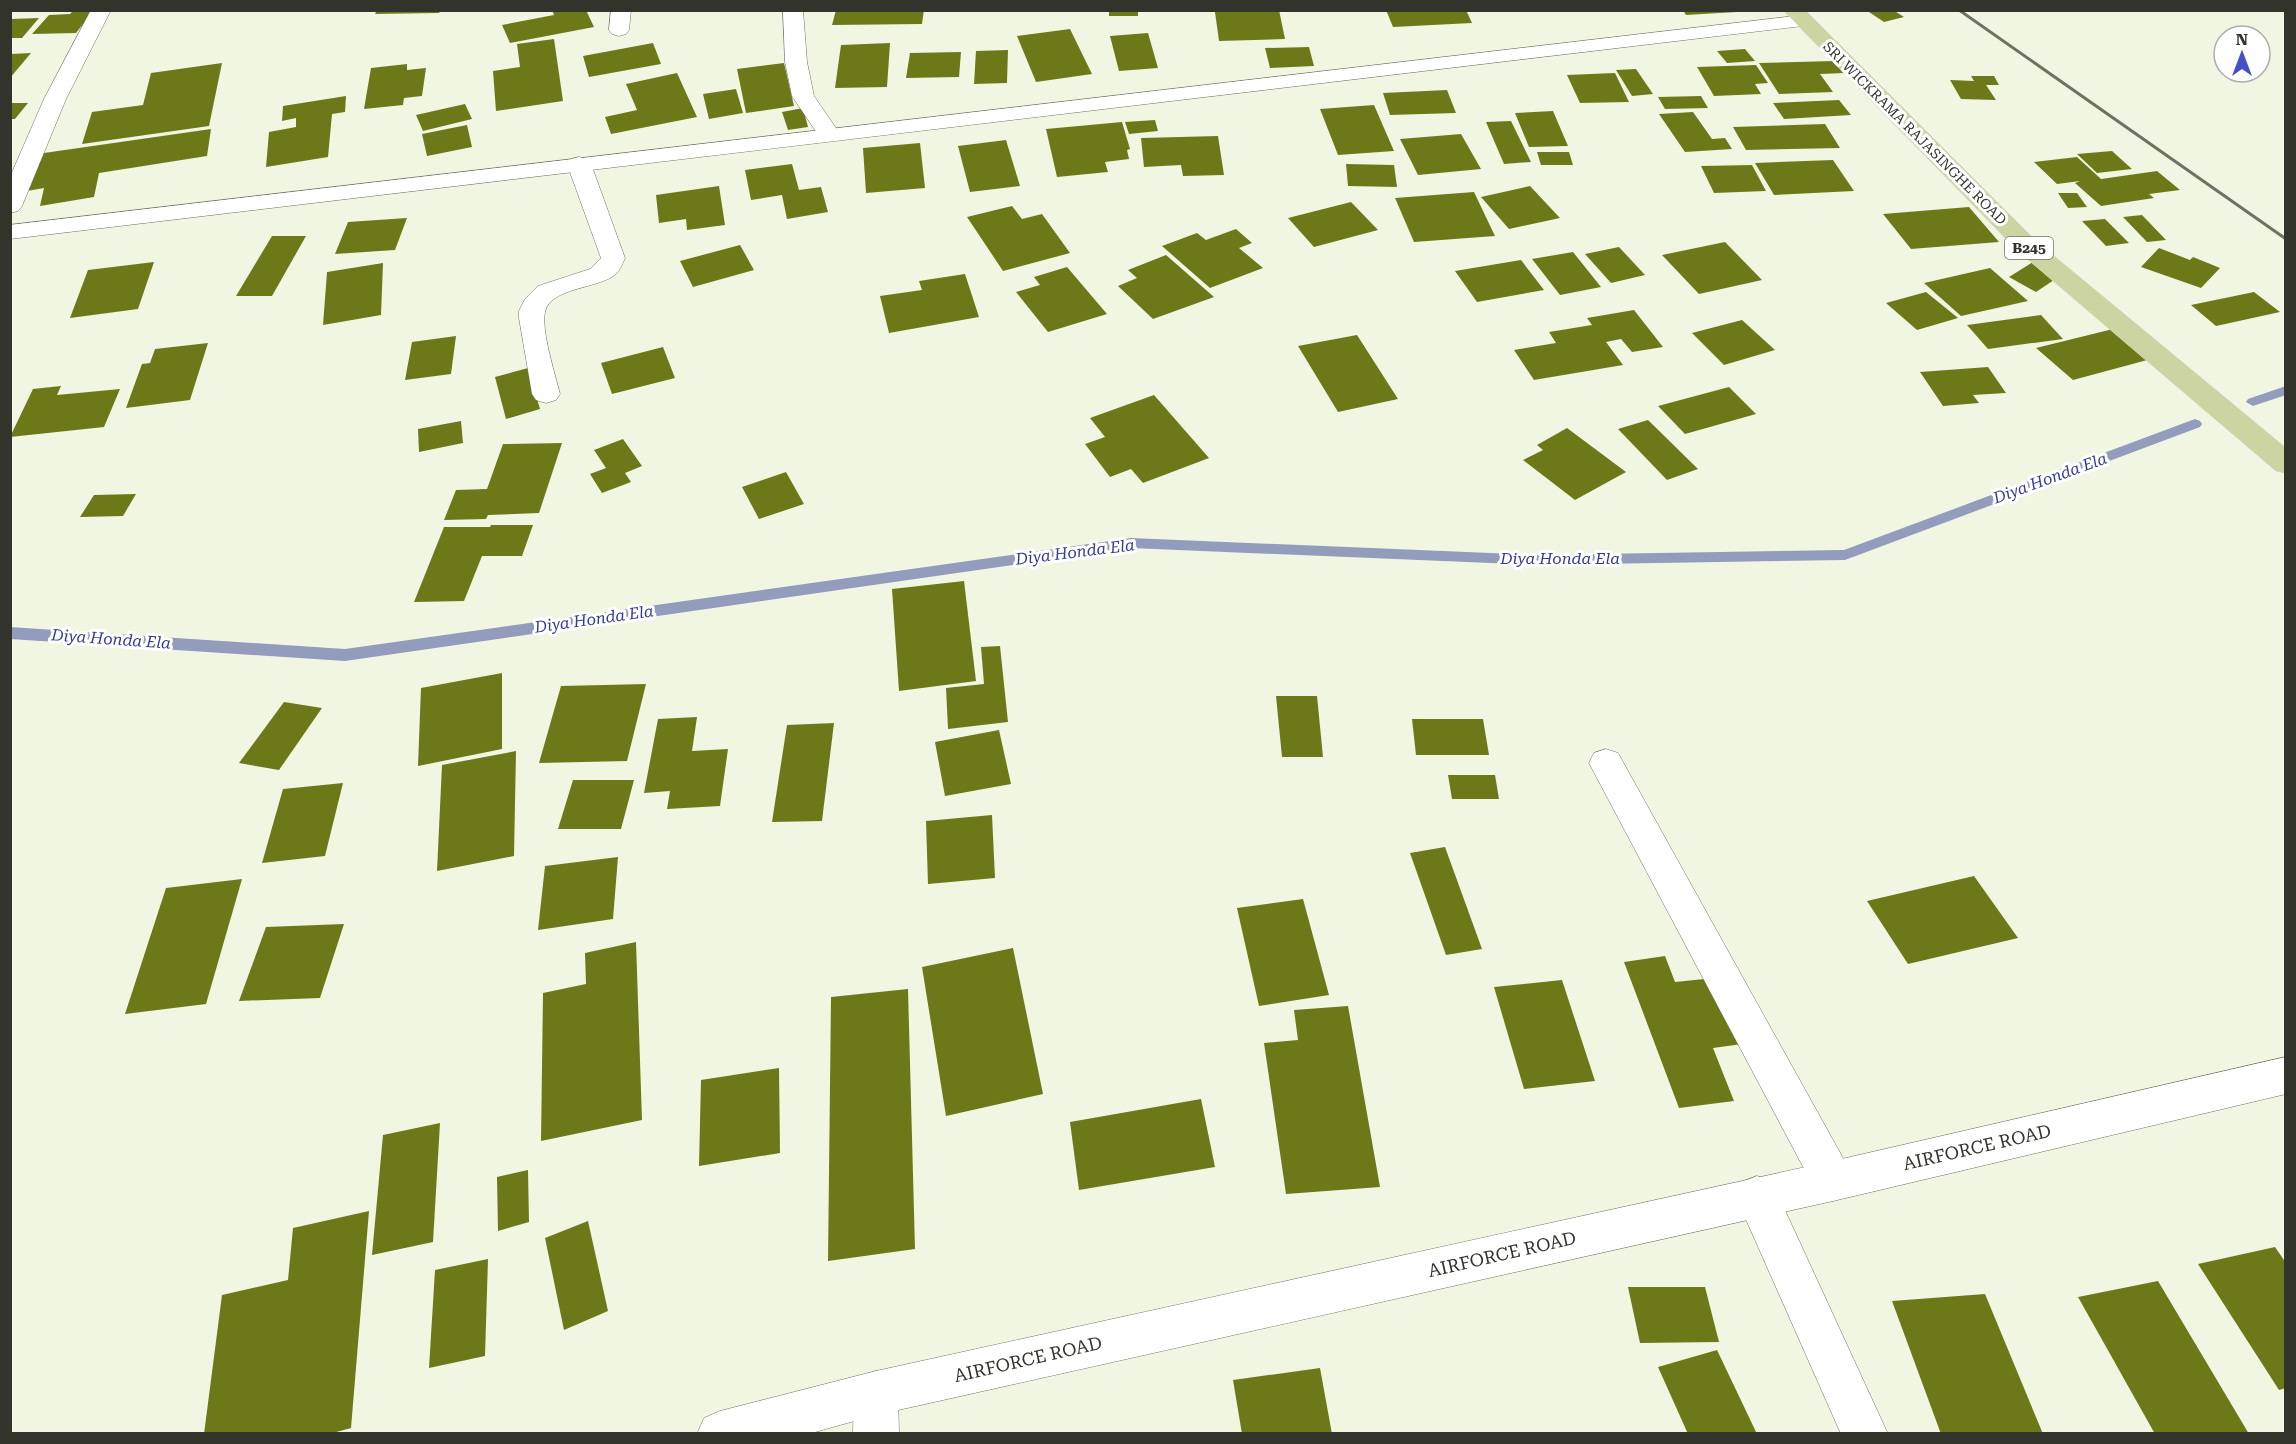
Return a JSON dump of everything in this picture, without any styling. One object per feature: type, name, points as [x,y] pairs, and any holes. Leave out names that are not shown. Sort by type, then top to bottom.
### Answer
[{"type":"main road","name":"SRI WICKRAMA RAJASINGHE ROAD","points":[[1798,16],[2027,246],[2286,464]]},
{"type":"street","points":[[10,206],[55,99],[101,10]]},
{"type":"street","points":[[793,10],[796,62],[803,96],[829,134]]},
{"type":"street","points":[[10,232],[1798,16]]},
{"type":"street","points":[[546,394],[531,314],[535,300],[550,289],[604,272],[612,264],[613,258],[579,164]]},
{"type":"street","points":[[1606,763],[1833,1181]]},
{"type":"street","name":"AIRFORCE ROAD","points":[[720,1434],[876,1413],[1757,1197],[2286,1075]]},
{"type":"street","points":[[1757,1197],[1865,1434]]},
{"type":"building","points":[[74,10],[94,10],[76,33],[32,34],[49,15],[70,14]]},
{"type":"building","points":[[377,10],[441,10],[439,13],[375,14]]},
{"type":"building","points":[[552,10],[586,10],[594,27],[510,43],[502,25],[554,15]]},
{"type":"building","points":[[836,10],[924,10],[922,24],[832,25]]},
{"type":"building","points":[[1109,10],[1138,10],[1138,16],[1109,16]]},
{"type":"building","points":[[1279,10],[1285,39],[1219,41],[1215,12]]},
{"type":"building","points":[[1386,10],[1466,10],[1472,23],[1393,27]]},
{"type":"building","points":[[1683,10],[1737,10],[1737,12],[1686,15]]},
{"type":"building","points":[[1866,10],[1893,10],[1904,17],[1884,22]]},
{"type":"building","points":[[39,18],[22,38],[10,38],[10,19]]},
{"type":"building","points":[[1070,29],[1092,74],[1036,82],[1017,36]]},
{"type":"building","points":[[1148,33],[1158,68],[1119,71],[1110,36]]},
{"type":"building","points":[[554,39],[563,101],[496,111],[493,71],[520,67],[517,44]]},
{"type":"building","points":[[653,43],[661,64],[589,77],[583,56]]},
{"type":"building","points":[[890,43],[887,87],[835,88],[841,45]]},
{"type":"building","points":[[1309,47],[1314,66],[1270,68],[1265,48]]},
{"type":"building","points":[[1745,49],[1755,61],[1727,63],[1717,51]]},
{"type":"building","points":[[1008,50],[1007,83],[974,84],[976,51]]},
{"type":"building","points":[[961,52],[959,77],[906,78],[910,53]]},
{"type":"building","points":[[31,53],[10,78],[10,54]]},
{"type":"building","points":[[1834,61],[1844,73],[1820,74],[1833,92],[1779,94],[1759,63]]},
{"type":"building","points":[[222,63],[209,126],[82,144],[92,112],[143,105],[151,73]]},
{"type":"building","points":[[784,63],[794,106],[746,113],[737,69]]},
{"type":"building","points":[[407,64],[407,70],[426,68],[422,96],[404,98],[403,105],[364,109],[371,68]]},
{"type":"building","points":[[1756,65],[1768,83],[1755,84],[1761,94],[1714,96],[1697,67]]},
{"type":"building","points":[[1636,69],[1653,94],[1632,96],[1616,70]]},
{"type":"building","points":[[677,73],[697,117],[611,134],[605,117],[637,110],[626,84]]},
{"type":"building","points":[[1615,73],[1629,102],[1580,103],[1567,75]]},
{"type":"building","points":[[1971,76],[1994,76],[1999,85],[1986,85],[1996,100],[1961,99],[1950,80],[1974,81]]},
{"type":"building","points":[[736,89],[743,113],[709,119],[703,94]]},
{"type":"building","points":[[1447,90],[1456,113],[1390,115],[1383,93]]},
{"type":"building","points":[[346,96],[345,112],[332,114],[328,157],[266,167],[269,132],[296,127],[296,118],[282,121],[283,106]]},
{"type":"building","points":[[1701,96],[1708,108],[1665,109],[1658,97]]},
{"type":"building","points":[[1839,100],[1851,115],[1784,119],[1773,103]]},
{"type":"building","points":[[10,103],[28,103],[15,119],[10,119]]},
{"type":"building","points":[[465,104],[472,119],[423,131],[416,115]]},
{"type":"building","points":[[1374,105],[1394,151],[1338,155],[1320,109]]},
{"type":"building","points":[[803,108],[808,127],[788,130],[782,112]]},
{"type":"building","points":[[1553,111],[1568,146],[1529,147],[1515,113]]},
{"type":"building","points":[[1693,112],[1712,139],[1725,138],[1732,149],[1685,152],[1659,114]]},
{"type":"building","points":[[1155,120],[1158,131],[1129,134],[1125,122]]},
{"type":"building","points":[[1511,121],[1531,162],[1504,164],[1486,122]]},
{"type":"building","points":[[1122,122],[1130,149],[1127,150],[1129,159],[1105,162],[1108,172],[1057,177],[1046,129]]},
{"type":"building","points":[[1825,124],[1840,148],[1746,150],[1733,127]]},
{"type":"building","points":[[467,125],[472,147],[427,156],[422,134]]},
{"type":"building","points":[[211,129],[207,156],[99,173],[94,197],[40,206],[44,188],[27,191],[37,154]]},
{"type":"building","points":[[1461,134],[1481,169],[1418,175],[1400,139]]},
{"type":"building","points":[[1218,136],[1224,175],[1183,176],[1181,165],[1144,167],[1141,138]]},
{"type":"building","points":[[1006,140],[1020,186],[970,192],[958,146]]},
{"type":"building","points":[[920,143],[925,188],[866,193],[863,148]]},
{"type":"building","points":[[2112,151],[2132,169],[2097,173],[2077,154]]},
{"type":"building","points":[[1537,152],[1569,152],[1573,165],[1541,165]]},
{"type":"building","points":[[2077,157],[2101,179],[2157,171],[2180,190],[2149,194],[2154,198],[2101,206],[2075,183],[2080,181],[2057,184],[2034,162]]},
{"type":"building","points":[[1833,160],[1854,191],[1774,195],[1755,163]]},
{"type":"building","points":[[792,164],[799,190],[821,187],[828,212],[787,219],[782,195],[751,200],[745,170]]},
{"type":"building","points":[[1346,164],[1394,165],[1397,187],[1348,186]]},
{"type":"building","points":[[1752,165],[1766,191],[1714,193],[1701,166]]},
{"type":"building","points":[[719,186],[725,225],[687,230],[686,219],[659,223],[656,195]]},
{"type":"building","points":[[1530,186],[1560,218],[1509,229],[1481,197]]},
{"type":"building","points":[[1474,192],[1495,236],[1414,242],[1395,198]]},
{"type":"building","points":[[2058,193],[2077,193],[2087,207],[2068,208]]},
{"type":"building","points":[[1351,202],[1378,230],[1314,247],[1288,218]]},
{"type":"building","points":[[1012,206],[1022,219],[1042,214],[1070,253],[1003,271],[967,217]]},
{"type":"building","points":[[1969,207],[1999,242],[1911,249],[1883,214]]},
{"type":"building","points":[[2142,215],[2166,240],[2147,242],[2123,217]]},
{"type":"building","points":[[407,218],[395,250],[335,254],[348,222]]},
{"type":"building","points":[[2105,219],[2129,243],[2106,246],[2082,221]]},
{"type":"building","points":[[1236,229],[1252,243],[1239,248],[1263,268],[1210,288],[1162,246],[1197,233],[1206,240]]},
{"type":"building","points":[[272,236],[306,236],[272,296],[236,296]]},
{"type":"building","points":[[1725,242],[1762,280],[1699,294],[1662,255]]},
{"type":"building","points":[[740,245],[754,270],[693,287],[680,261]]},
{"type":"building","points":[[1619,247],[1645,275],[1611,283],[1585,254]]},
{"type":"building","points":[[2159,248],[2190,260],[2193,257],[2220,268],[2201,288],[2141,267]]},
{"type":"building","points":[[1573,252],[1601,287],[1560,295],[1532,259]]},
{"type":"building","points":[[1166,255],[1214,297],[1153,319],[1118,286],[1137,278],[1128,270]]},
{"type":"building","points":[[1521,260],[1544,290],[1477,302],[1455,271]]},
{"type":"building","points":[[154,262],[138,309],[70,318],[88,270]]},
{"type":"building","points":[[2033,262],[2060,276],[2036,292],[2009,277]]},
{"type":"building","points":[[383,263],[381,315],[323,325],[327,272]]},
{"type":"building","points":[[1067,267],[1107,314],[1048,332],[1016,292],[1040,285],[1034,277]]},
{"type":"building","points":[[1990,268],[2028,301],[1961,316],[1924,283]]},
{"type":"building","points":[[965,274],[979,317],[889,333],[880,296],[922,290],[919,281]]},
{"type":"building","points":[[1926,292],[1958,318],[1917,330],[1886,303]]},
{"type":"building","points":[[2254,292],[2280,312],[2216,326],[2191,305]]},
{"type":"building","points":[[1634,310],[1663,347],[1632,352],[1621,339],[1606,342],[1623,365],[1534,380],[1514,350],[1556,343],[1549,332],[1592,325],[1587,318]]},
{"type":"building","points":[[2041,315],[2063,339],[1988,349],[1967,325]]},
{"type":"building","points":[[1742,320],[1775,350],[1724,365],[1692,333]]},
{"type":"building","points":[[2113,329],[2151,359],[2073,380],[2036,348]]},
{"type":"building","points":[[1357,335],[1398,399],[1338,412],[1298,346]]},
{"type":"building","points":[[456,336],[451,374],[405,380],[412,342]]},
{"type":"building","points":[[208,343],[190,400],[126,408],[142,364],[150,363],[155,349]]},
{"type":"building","points":[[663,347],[675,378],[612,394],[601,363]]},
{"type":"building","points":[[1988,367],[2006,393],[1973,395],[1979,403],[1943,406],[1920,372]]},
{"type":"building","points":[[528,368],[540,409],[506,419],[495,377]]},
{"type":"building","points":[[61,386],[57,395],[120,389],[104,427],[10,437],[33,389]]},
{"type":"building","points":[[1729,387],[1756,414],[1685,434],[1658,406]]},
{"type":"building","points":[[1154,395],[1209,458],[1143,483],[1131,469],[1110,477],[1085,444],[1105,437],[1090,418]]},
{"type":"building","points":[[1648,420],[1698,469],[1667,480],[1618,429]]},
{"type":"building","points":[[461,421],[463,443],[419,452],[418,429]]},
{"type":"building","points":[[1567,428],[1626,472],[1575,500],[1523,460],[1543,450],[1537,445]]},
{"type":"building","points":[[623,439],[642,466],[625,473],[631,482],[602,493],[590,474],[606,468],[594,450]]},
{"type":"building","points":[[562,443],[539,513],[488,515],[486,519],[444,520],[456,490],[487,489],[503,444]]},
{"type":"building","points":[[786,472],[804,504],[759,519],[742,487]]},
{"type":"building","points":[[136,494],[123,516],[80,517],[94,495]]},
{"type":"building","points":[[491,525],[533,525],[522,556],[482,556],[464,601],[414,602],[444,527],[490,527]]},
{"type":"building","points":[[964,581],[976,681],[899,691],[892,589]]},
{"type":"building","points":[[1000,646],[1008,722],[948,729],[946,688],[984,684],[981,647]]},
{"type":"building","points":[[502,673],[502,749],[418,766],[421,688]]},
{"type":"building","points":[[646,684],[627,761],[539,763],[561,686]]},
{"type":"building","points":[[1276,696],[1317,696],[1323,757],[1282,757]]},
{"type":"building","points":[[284,702],[322,708],[279,770],[239,763]]},
{"type":"building","points":[[697,717],[692,751],[728,749],[720,806],[667,809],[670,791],[644,793],[658,719]]},
{"type":"building","points":[[1412,719],[1483,719],[1489,755],[1416,755]]},
{"type":"building","points":[[834,723],[822,821],[772,822],[787,725]]},
{"type":"building","points":[[999,730],[1011,784],[945,796],[935,742]]},
{"type":"building","points":[[516,751],[514,856],[437,871],[442,765]]},
{"type":"building","points":[[1448,775],[1495,775],[1499,799],[1452,799]]},
{"type":"building","points":[[573,780],[634,780],[621,829],[558,829]]},
{"type":"building","points":[[343,783],[325,856],[262,863],[283,789]]},
{"type":"building","points":[[992,815],[995,878],[928,884],[926,821]]},
{"type":"building","points":[[1445,847],[1482,949],[1446,955],[1410,853]]},
{"type":"building","points":[[618,857],[613,919],[538,930],[545,866]]},
{"type":"building","points":[[1974,876],[2018,938],[1908,964],[1867,901]]},
{"type":"building","points":[[242,879],[206,1004],[125,1014],[166,888]]},
{"type":"building","points":[[1303,899],[1329,995],[1259,1006],[1237,908]]},
{"type":"building","points":[[344,924],[320,998],[239,1001],[266,927]]},
{"type":"building","points":[[636,942],[642,1120],[541,1141],[543,993],[586,984],[585,953]]},
{"type":"building","points":[[1013,948],[1043,1094],[946,1116],[922,967]]},
{"type":"building","points":[[1665,956],[1675,982],[1714,978],[1742,1044],[1713,1048],[1734,1101],[1679,1108],[1624,962]]},
{"type":"building","points":[[1562,980],[1595,1081],[1524,1089],[1494,987]]},
{"type":"building","points":[[908,989],[915,1249],[828,1261],[831,997]]},
{"type":"building","points":[[1348,1006],[1380,1187],[1286,1194],[1264,1043],[1298,1040],[1294,1010]]},
{"type":"building","points":[[779,1068],[780,1153],[699,1166],[701,1080]]},
{"type":"building","points":[[1201,1099],[1215,1167],[1079,1190],[1070,1122]]},
{"type":"building","points":[[440,1123],[433,1242],[372,1255],[383,1135]]},
{"type":"building","points":[[528,1170],[529,1222],[498,1231],[497,1177]]},
{"type":"building","points":[[369,1211],[351,1428],[329,1434],[204,1434],[222,1295],[288,1280],[293,1228]]},
{"type":"building","points":[[588,1221],[608,1311],[564,1330],[545,1238]]},
{"type":"building","points":[[2275,1247],[2286,1263],[2286,1388],[2279,1390],[2198,1264]]},
{"type":"building","points":[[488,1259],[485,1356],[429,1368],[435,1270]]},
{"type":"building","points":[[2158,1281],[2249,1434],[2155,1434],[2078,1297]]},
{"type":"building","points":[[1628,1287],[1705,1287],[1719,1342],[1640,1343]]},
{"type":"building","points":[[1985,1294],[2043,1434],[1941,1434],[1892,1301]]},
{"type":"building","points":[[1717,1350],[1757,1434],[1688,1434],[1658,1367]]},
{"type":"building","points":[[1320,1368],[1332,1434],[1242,1434],[1233,1380]]},
{"type":"waterway","name":"Diya Honda Ela","points":[[2253,402],[2286,390]]},
{"type":"waterway","name":"Diya Honda Ela","points":[[10,633],[345,655],[1131,543],[1536,560],[1845,555],[2195,424]]},
{"type":"railway","points":[[1959,10],[2286,239]]}]
